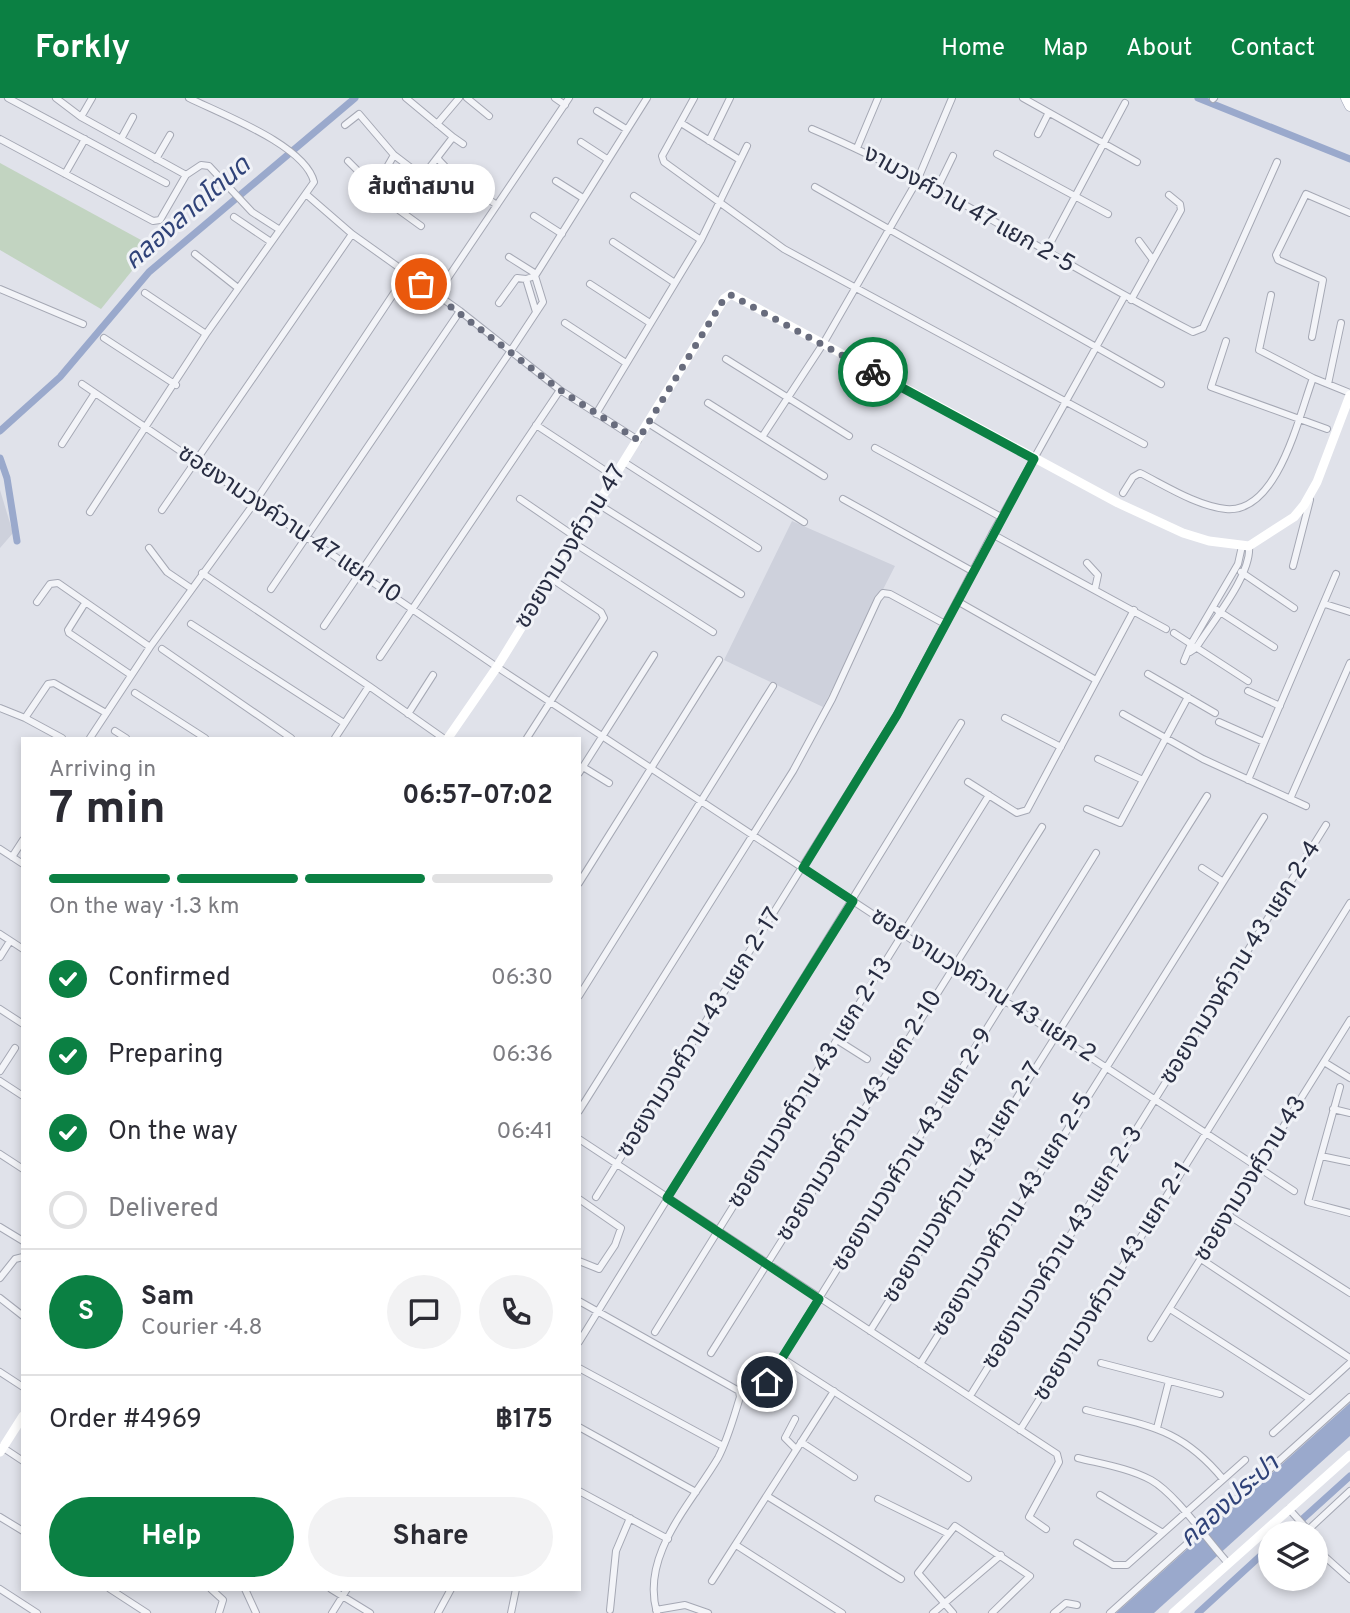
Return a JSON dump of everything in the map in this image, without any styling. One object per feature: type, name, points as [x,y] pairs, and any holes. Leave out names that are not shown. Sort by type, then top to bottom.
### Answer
[{"type":"main road","points":[[1346,98],[1350,106]]},
{"type":"street","points":[[8,98],[166,183]]},
{"type":"street","points":[[57,98],[81,117],[186,175]]},
{"type":"street","points":[[81,117],[92,98]]},
{"type":"street","points":[[90,512],[176,385],[206,334],[314,182],[298,157],[266,136],[189,98]]},
{"type":"street","points":[[406,98],[463,144]]},
{"type":"street","points":[[437,124],[459,98]]},
{"type":"street","points":[[467,98],[489,116]]},
{"type":"street","points":[[437,293],[567,101],[555,98]]},
{"type":"street","points":[[499,303],[513,281],[535,275],[647,98]]},
{"type":"street","points":[[694,98],[662,159],[720,204],[784,249],[1143,444]]},
{"type":"street","points":[[709,141],[730,98]]},
{"type":"street","points":[[858,149],[878,98]]},
{"type":"street","points":[[762,437],[823,344],[917,181],[952,98]]},
{"type":"street","points":[[1023,98],[1137,162]]},
{"type":"street","points":[[1046,251],[1125,103]]},
{"type":"street","points":[[597,111],[626,130]]},
{"type":"street","points":[[345,125],[359,114],[394,155],[442,191]]},
{"type":"street","points":[[1038,134],[1048,114]]},
{"type":"street","points":[[121,139],[133,117]]},
{"type":"street","points":[[681,123],[740,160]]},
{"type":"street","name":"งามวงศ์วาน 47 แยก 2-5","points":[[812,129],[858,149],[1046,251],[1128,299],[1193,332],[1203,328],[1277,162]]},
{"type":"street","points":[[156,159],[170,135]]},
{"type":"street","points":[[419,174],[430,167],[453,137]]},
{"type":"street","points":[[0,139],[153,222],[160,220],[186,175],[201,165],[209,166],[252,212],[280,230]]},
{"type":"street","points":[[65,174],[85,139]]},
{"type":"street","points":[[581,142],[607,159]]},
{"type":"street","points":[[596,414],[701,240],[747,146]]},
{"type":"street","points":[[375,188],[394,155]]},
{"type":"street","points":[[997,155],[1108,214]]},
{"type":"street","points":[[936,191],[953,156]]},
{"type":"street","points":[[437,158],[456,178]]},
{"type":"street","points":[[348,160],[375,188],[421,226]]},
{"type":"street","points":[[430,167],[456,178],[497,205]]},
{"type":"street","points":[[556,181],[583,198]]},
{"type":"street","points":[[815,187],[1095,349],[1161,384]]},
{"type":"street","points":[[1312,337],[1323,280],[1278,260],[1276,255],[1306,194],[1350,213]]},
{"type":"street","points":[[307,195],[352,234],[406,275],[437,293],[560,390],[638,440]]},
{"type":"street","name":"ซอยงามวงศ์วาน 43 แยก 2-17","points":[[596,1197],[897,715],[1001,517],[1095,349],[1153,260],[1181,210],[1180,204],[1169,195]]},
{"type":"street","points":[[634,196],[701,240]]},
{"type":"street","points":[[534,216],[562,234]]},
{"type":"street","points":[[234,217],[271,243]]},
{"type":"street","points":[[162,510],[352,234]]},
{"type":"street","points":[[1139,241],[1153,260]]},
{"type":"street","points":[[613,242],[675,283]]},
{"type":"street","points":[[195,254],[238,288]]},
{"type":"street","points":[[324,626],[543,302],[535,275],[509,257]]},
{"type":"street","points":[[91,737],[202,573],[256,502],[406,275]]},
{"type":"street","points":[[526,279],[536,312]]},
{"type":"street","points":[[590,284],[650,323]]},
{"type":"street","points":[[0,289],[83,324]]},
{"type":"street","points":[[145,293],[206,334]]},
{"type":"street","points":[[1271,295],[1259,350],[1350,394],[1312,493],[1293,566]]},
{"type":"street","name":"ซอยงามวงศ์วาน 47","points":[[447,737],[497,667],[728,296],[745,301],[1034,459],[1183,533],[1245,546]]},
{"type":"street","points":[[271,589],[460,311]]},
{"type":"street","points":[[565,323],[626,363]]},
{"type":"street","points":[[1328,384],[1341,323]]},
{"type":"street","points":[[104,338],[176,385]]},
{"type":"street","points":[[1226,341],[1211,387],[1327,429]]},
{"type":"street","points":[[726,359],[849,436]]},
{"type":"street","points":[[1123,494],[1133,477],[1140,473],[1224,509],[1238,509],[1253,503],[1275,477],[1313,377]]},
{"type":"street","name":"ซอยงามวงค์วาน 47 แยก 10","points":[[82,384],[497,667]]},
{"type":"street","points":[[380,656],[560,390]]},
{"type":"street","points":[[62,444],[95,393]]},
{"type":"street","points":[[709,404],[824,476]]},
{"type":"street","points":[[648,423],[804,522]]},
{"type":"street","points":[[536,425],[615,477]]},
{"type":"street","points":[[875,448],[1001,517]]},
{"type":"street","points":[[624,462],[758,548]]},
{"type":"street","points":[[1216,610],[1245,546],[1294,517],[1312,493]]},
{"type":"street","points":[[520,499],[575,541],[713,632]]},
{"type":"street","points":[[843,499],[972,571]]},
{"type":"street","points":[[598,504],[741,594]]},
{"type":"street","points":[[992,534],[1166,629]]},
{"type":"street","points":[[1184,661],[1243,573],[1250,557],[1245,546]]},
{"type":"street","points":[[149,548],[163,569],[192,589]]},
{"type":"street","points":[[1087,563],[1098,575],[1095,589]]},
{"type":"street","points":[[1236,569],[1294,608]]},
{"type":"street","points":[[202,573],[444,737]]},
{"type":"street","points":[[1248,780],[1336,573]]},
{"type":"street","points":[[528,737],[604,618],[601,612],[552,579]]},
{"type":"street","points":[[37,601],[54,582],[150,647]]},
{"type":"street","points":[[581,1108],[800,759],[883,593],[946,624]]},
{"type":"street","points":[[957,601],[1096,680]]},
{"type":"street","points":[[85,603],[68,630],[69,634],[131,675]]},
{"type":"street","points":[[1325,604],[1350,612]]},
{"type":"street","points":[[968,782],[1017,813],[1025,812],[1135,610]]},
{"type":"street","points":[[1216,610],[1274,647]]},
{"type":"street","points":[[191,624],[344,723]]},
{"type":"street","points":[[1174,634],[1192,648],[1248,681]]},
{"type":"street","points":[[162,649],[290,737]]},
{"type":"street","points":[[609,783],[581,770],[654,655]]},
{"type":"street","points":[[581,880],[719,660]]},
{"type":"street","points":[[1290,799],[1350,663]]},
{"type":"street","name":"ซอย งามวงค์วาน 43 แยก 2","points":[[497,667],[1294,1191]]},
{"type":"street","points":[[1148,674],[1215,713]]},
{"type":"street","points":[[408,714],[433,675]]},
{"type":"street","points":[[25,718],[44,688],[54,683],[106,713]]},
{"type":"street","points":[[336,737],[369,686]]},
{"type":"street","points":[[581,993],[773,686]]},
{"type":"street","points":[[1248,691],[1280,706]]},
{"type":"street","points":[[135,693],[203,737]]},
{"type":"street","points":[[1087,809],[1119,824],[1188,697]]},
{"type":"street","points":[[0,720],[3,709],[60,737]]},
{"type":"street","points":[[1123,714],[1165,739],[1306,806]]},
{"type":"street","points":[[1005,718],[1061,747]]},
{"type":"street","points":[[1219,722],[1264,742]]},
{"type":"street","points":[[581,1339],[961,723]]},
{"type":"street","points":[[115,731],[124,737]]},
{"type":"street","points":[[1098,759],[1143,780]]},
{"type":"street","name":"ซอยงามวงศ์วาน 43 แยก 2-13","points":[[655,1332],[989,795]]},
{"type":"street","name":"ซอยงามวงศ์วาน 43 แยก 2-7","points":[[870,1331],[1207,796]]},
{"type":"street","name":"ซอยงามวงศ์วาน 43 แยก 2-5","points":[[920,1364],[1264,817]]},
{"type":"street","name":"ซอยงามวงค์วาน 43 แยก 2-4","points":[[1156,1101],[1326,825]]},
{"type":"street","name":"ซอยงามวงค์วาน 43 แยก 2-10","points":[[711,1353],[1042,827]]},
{"type":"street","points":[[12,857],[21,843]]},
{"type":"street","points":[[0,849],[21,863]]},
{"type":"street","name":"ซอยงามวงศ์วาน 43 แยก 2-9","points":[[767,1382],[1006,1002],[1096,853]]},
{"type":"street","points":[[1202,868],[1222,881]]},
{"type":"street","name":"ซอยงามวงศ์วาน 43 แยก 2-1","points":[[1020,1430],[1350,903]]},
{"type":"street","points":[[0,934],[21,948]]},
{"type":"street","points":[[1,957],[10,941]]},
{"type":"street","points":[[0,1009],[21,1023]]},
{"type":"street","name":"ซอยงามวงศ์วาน 43","points":[[1151,1338],[1350,1021]]},
{"type":"street","points":[[837,1040],[867,1059]]},
{"type":"street","points":[[0,1071],[15,1048]]},
{"type":"street","points":[[1324,1062],[1350,1079]]},
{"type":"street","points":[[0,1080],[21,1095]]},
{"type":"street","points":[[1340,1087],[1308,1202],[1350,1213]]},
{"type":"street","name":"ซอยงามวงค์วาน 43 แยก 2-3","points":[[970,1396],[1156,1101]]},
{"type":"street","points":[[1333,1109],[1350,1113]]},
{"type":"street","points":[[581,1140],[970,1396],[1059,1458],[1029,1517],[1046,1529]]},
{"type":"street","points":[[0,1154],[21,1168]]},
{"type":"street","points":[[1321,1156],[1350,1163]]},
{"type":"street","points":[[581,1200],[621,1228],[615,1245],[599,1269],[581,1262]]},
{"type":"street","points":[[1228,1215],[1350,1293]]},
{"type":"street","points":[[0,1227],[21,1240]]},
{"type":"street","points":[[0,1278],[15,1259],[21,1258]]},
{"type":"street","points":[[1201,1259],[1350,1360],[1273,1433]]},
{"type":"street","points":[[0,1298],[21,1314]]},
{"type":"street","points":[[581,1302],[739,1391],[723,1446],[668,1539],[654,1573],[656,1612],[685,1605],[708,1613]]},
{"type":"street","points":[[1170,1309],[1310,1399]]},
{"type":"street","points":[[782,1357],[968,1478]]},
{"type":"street","points":[[1101,1363],[1220,1394]]},
{"type":"street","points":[[581,1368],[723,1446]]},
{"type":"street","points":[[0,1372],[21,1386]]},
{"type":"street","points":[[1157,1428],[1169,1381]]},
{"type":"street","points":[[712,1581],[834,1391]]},
{"type":"street","points":[[1110,1613],[1350,1397]]},
{"type":"street","points":[[1086,1410],[1157,1428],[1202,1454],[1223,1479]]},
{"type":"street","points":[[21,1419],[1,1448],[21,1460]]},
{"type":"street","points":[[795,1419],[785,1438],[796,1448]]},
{"type":"street","points":[[581,1428],[696,1492]]},
{"type":"street","points":[[801,1442],[854,1477]]},
{"type":"street","points":[[1173,1613],[1228,1563],[1292,1513],[1350,1455]]},
{"type":"street","points":[[1078,1458],[1124,1469],[1152,1481],[1228,1563]]},
{"type":"street","points":[[1077,1543],[1121,1566],[1127,1565],[1245,1460]]},
{"type":"street","points":[[1318,1521],[1350,1491]]},
{"type":"street","points":[[581,1492],[668,1539]]},
{"type":"street","points":[[1100,1495],[1163,1533]]},
{"type":"street","points":[[767,1496],[901,1579]]},
{"type":"street","points":[[878,1499],[947,1533]]},
{"type":"street","points":[[1292,1513],[1300,1521]]},
{"type":"street","points":[[0,1517],[21,1530]]},
{"type":"street","points":[[610,1610],[616,1551],[630,1518]]},
{"type":"street","points":[[953,1613],[918,1573],[952,1527],[959,1527],[1027,1573],[1029,1579],[992,1613]]},
{"type":"street","points":[[736,1545],[842,1613]]},
{"type":"street","points":[[933,1613],[1001,1555]]},
{"type":"street","points":[[1328,1559],[1350,1579]]},
{"type":"street","points":[[0,1589],[37,1613]]},
{"type":"street","points":[[113,1591],[147,1613]]},
{"type":"street","points":[[213,1591],[223,1600],[219,1613]]},
{"type":"street","points":[[246,1591],[256,1613]]},
{"type":"street","points":[[334,1591],[370,1613]]},
{"type":"street","points":[[332,1613],[346,1591]]},
{"type":"street","points":[[438,1613],[450,1591]]},
{"type":"street","points":[[511,1613],[516,1591]]},
{"type":"street","points":[[1054,1613],[1066,1603],[1077,1605]]},
{"type":"shaded area","points":[[0,490],[13,533],[0,548]]},
{"type":"shaded area","points":[[792,521],[895,566],[823,707],[724,660]]},
{"type":"green space","points":[[0,163],[152,246],[101,309],[0,250]]},
{"type":"water","points":[[1350,1403],[1350,1436],[1154,1613],[1116,1613]]},
{"type":"waterway","name":"คลองลาดโตนด","points":[[0,431],[60,377],[149,272],[355,98]]},
{"type":"waterway","points":[[1198,98],[1350,159]]},
{"type":"waterway","points":[[0,458],[7,478],[17,541]]},
{"type":"waterway","points":[[1300,1521],[1350,1476]]},
{"type":"waterway","points":[[1198,1613],[1258,1558]]},
{"type":"way so far","points":[[421,284],[437,293],[560,390],[638,440],[724,299],[731,295],[873,372]]},
{"type":"place","name":"ส้มตำสมาน","points":[[421,284]]},
{"type":"route","points":[[767,1382],[819,1299],[667,1198],[853,901],[803,868],[897,715],[1034,459],[873,372]]},
{"type":"water label","name":"คลองประปา","points":[[1230,1502]]}]
